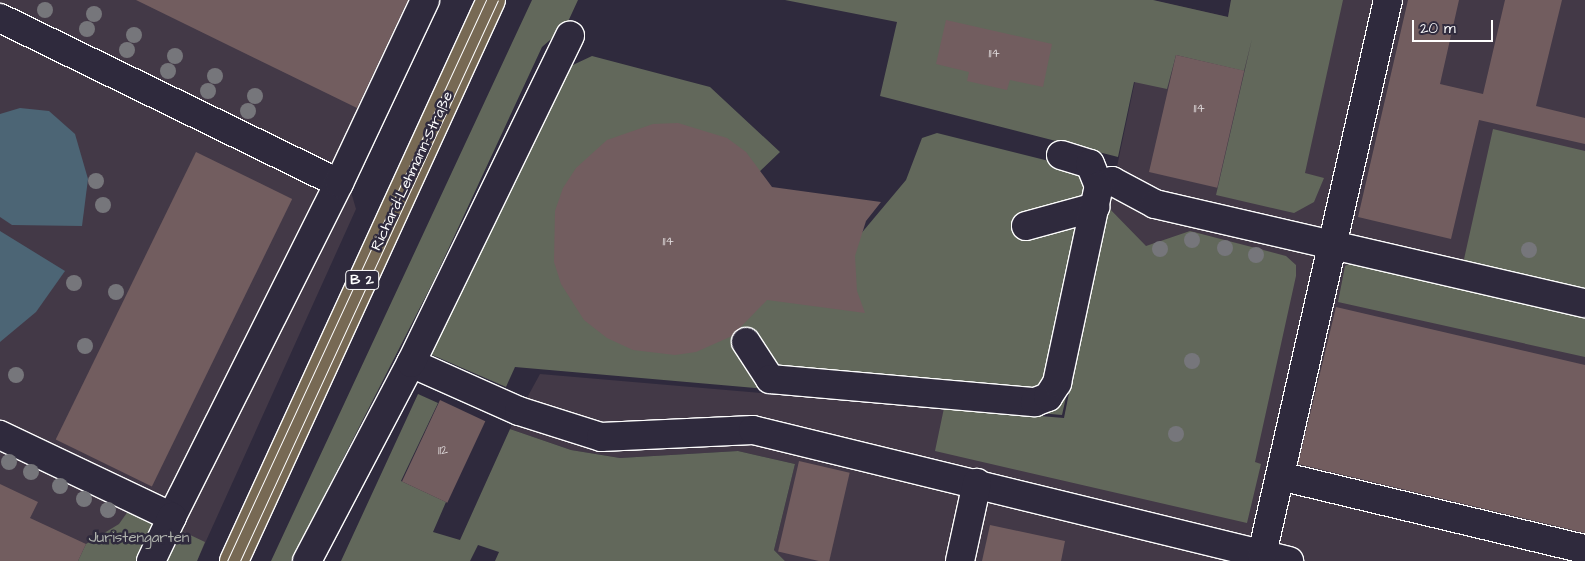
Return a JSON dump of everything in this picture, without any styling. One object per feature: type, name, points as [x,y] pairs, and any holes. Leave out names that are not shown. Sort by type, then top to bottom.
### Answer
[{"type":"main road","name":"Richard-Lehmann-Straße","points":[[234,561],[491,0]]},
{"type":"street","points":[[151,561],[339,183],[424,0]]},
{"type":"street","points":[[1262,554],[1334,245],[1388,0]]},
{"type":"street","points":[[0,18],[339,183]]},
{"type":"street","points":[[307,561],[411,363],[570,36]]},
{"type":"street","points":[[746,342],[770,379],[1035,402],[1048,397],[1057,384],[1097,196],[1090,164],[1061,155]]},
{"type":"street","points":[[1026,226],[1097,196],[1112,181],[1155,204],[1585,303]]},
{"type":"street","points":[[411,363],[519,411],[601,437],[754,430],[1289,561]]},
{"type":"street","points":[[0,435],[172,516]]},
{"type":"street","points":[[1280,476],[1585,549]]},
{"type":"street","points":[[960,561],[977,484]]},
{"type":"shaded area","points":[[0,0],[438,0],[351,192],[356,209],[197,561],[0,561]]},
{"type":"shaded area","points":[[1152,0],[1228,17],[1231,0],[1585,0],[1585,561],[785,561],[774,550],[795,464],[738,451],[620,458],[571,450],[510,429],[540,374],[1064,419]]},
{"type":"green space","points":[[532,0],[578,0],[566,26],[542,47],[434,280],[291,561],[271,561]]},
{"type":"green space","points":[[785,0],[1153,0],[1228,17],[1231,0],[1343,0],[1305,173],[1324,178],[1314,202],[1294,213],[1216,195],[1252,39],[1244,71],[1176,55],[1167,89],[1134,82],[1118,157],[880,96],[897,22]]},
{"type":"green space","points":[[592,56],[710,87],[780,152],[756,175],[807,298],[906,180],[922,138],[937,133],[1085,170],[1106,205],[1146,246],[1190,231],[1286,256],[1296,265],[1296,276],[1255,462],[1261,464],[1247,523],[935,451],[944,408],[1064,418],[1086,308],[1062,415],[515,367],[506,387],[430,354],[560,71]]},
{"type":"green space","points":[[1493,129],[1585,151],[1585,357],[1338,302],[1345,266],[1354,261],[1458,286]]},
{"type":"green space","points":[[418,394],[438,403],[401,481],[446,502],[433,532],[460,540],[510,429],[571,450],[620,458],[738,451],[795,464],[774,550],[785,561],[495,561],[499,552],[478,545],[470,561],[341,561]]},
{"type":"green space","name":"Juristengarten","points":[[131,507],[205,542],[197,561],[78,561],[86,544],[119,524]]},
{"type":"water","points":[[20,108],[49,111],[75,134],[88,179],[82,226],[12,225],[0,217],[0,114]]},
{"type":"water","points":[[0,231],[65,271],[36,312],[0,342]]},
{"type":"building","points":[[136,0],[408,0],[357,108]]},
{"type":"building","points":[[1408,0],[1459,0],[1440,84],[1483,94],[1505,0],[1562,0],[1536,106],[1585,118],[1585,144],[1479,120],[1451,239],[1358,217]]},
{"type":"building","points":[[946,20],[1052,44],[1043,87],[1010,80],[1007,90],[967,81],[969,72],[936,64]]},
{"type":"building","points":[[1176,55],[1244,71],[1217,188],[1149,172]]},
{"type":"building","points":[[678,123],[727,138],[746,152],[772,187],[881,202],[866,221],[855,256],[857,291],[865,313],[767,300],[732,336],[696,352],[675,355],[633,350],[607,338],[584,320],[561,284],[554,262],[555,211],[563,188],[576,168],[607,140],[653,124]]},
{"type":"building","points":[[196,152],[292,199],[152,487],[56,440]]},
{"type":"building","points":[[1336,307],[1585,365],[1585,533],[1298,464]]},
{"type":"building","points":[[440,400],[485,421],[447,503],[402,482]]},
{"type":"building","points":[[799,461],[850,473],[829,561],[819,561],[778,552]]},
{"type":"building","points":[[0,484],[38,502],[30,518],[86,544],[78,561],[0,561]]},
{"type":"building","points":[[990,525],[1065,541],[1061,561],[982,561]]},
{"type":"tram line","points":[[227,561],[486,0]]},
{"type":"tram line","points":[[240,561],[498,0]]}]
